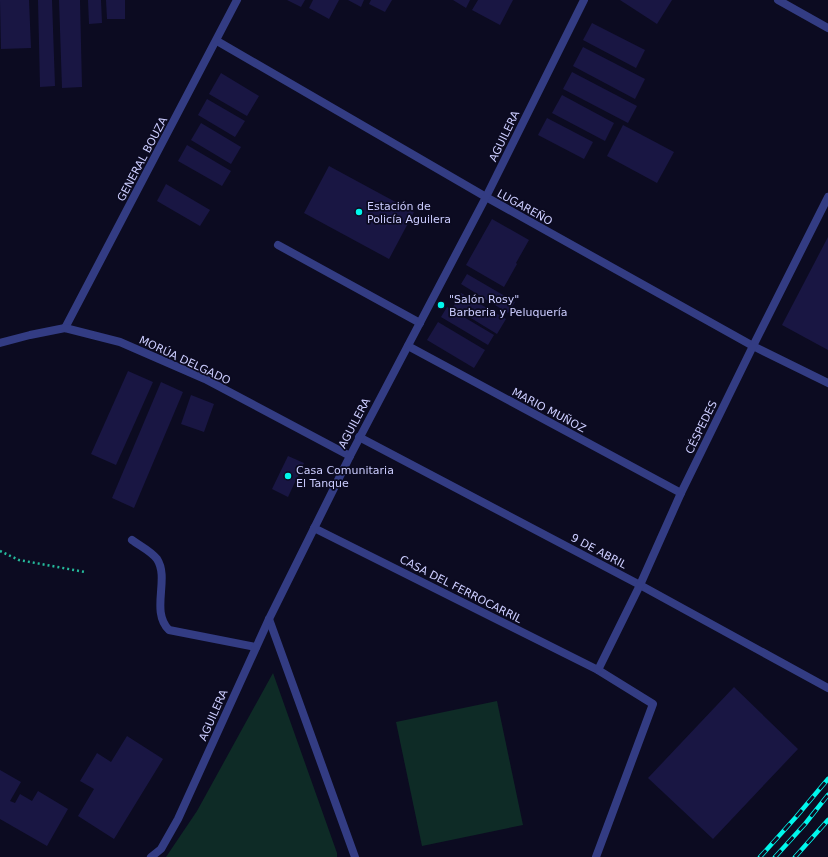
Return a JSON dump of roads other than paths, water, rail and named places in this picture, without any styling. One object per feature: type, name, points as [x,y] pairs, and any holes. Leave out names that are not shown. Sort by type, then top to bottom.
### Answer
[{"type":"street","name":"GENERAL BOUZA","points":[[65,328],[217,41],[237,0]]},
{"type":"street","name":"AGUILERA","points":[[151,857],[161,849],[178,819],[269,619],[359,437],[486,197],[584,0]]},
{"type":"street","points":[[778,0],[828,28]]},
{"type":"street","name":"LUGAREÑO","points":[[217,41],[486,197],[753,346],[828,383]]},
{"type":"street","name":"CÉSPEDES","points":[[598,670],[640,585],[681,493],[828,198]]},
{"type":"street","points":[[278,245],[420,323]]},
{"type":"street","name":"MORÚA DELGADO","points":[[0,343],[65,328],[120,342],[205,380],[350,456]]},
{"type":"street","name":"MARIO MUÑOZ","points":[[408,346],[681,493]]},
{"type":"street","name":"9 DE ABRIL","points":[[359,437],[640,585],[828,688]]},
{"type":"street","name":"CASA DEL FERROCARRIL","points":[[314,528],[598,670],[653,704],[596,857]]},
{"type":"street","points":[[132,540],[156,557],[160,566],[161,614],[164,625],[169,630],[256,647]]},
{"type":"street","points":[[269,619],[355,857]]},
{"type":"railway","points":[[760,857],[828,779]]},
{"type":"railway","points":[[775,857],[805,824],[828,795]]},
{"type":"railway","points":[[795,857],[828,820]]},
{"type":"place","name":"Estación de Policía Aguilera","points":[[359,212]]},
{"type":"place","name":"\"Salón Rosy\" Barberia y Peluquería","points":[[441,305]]},
{"type":"place","name":"Casa Comunitaria El Tanque","points":[[288,476]]}]
